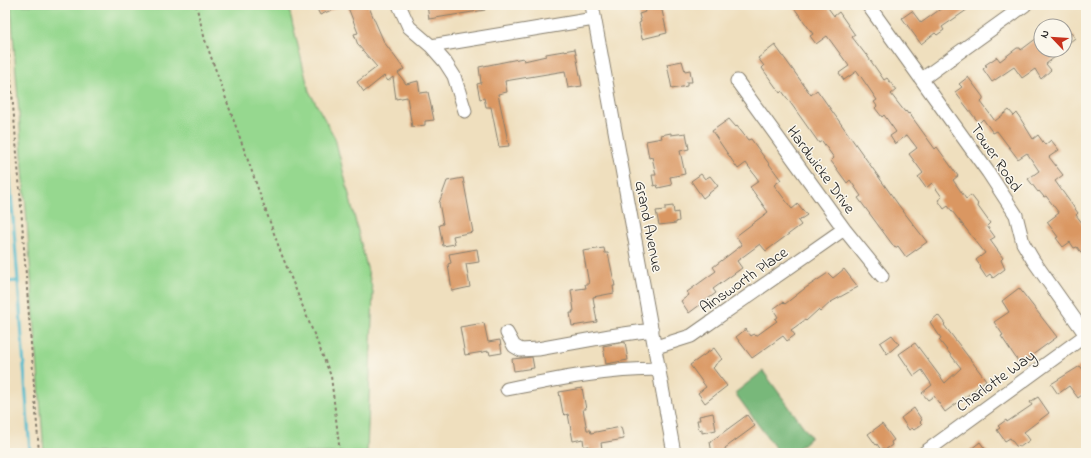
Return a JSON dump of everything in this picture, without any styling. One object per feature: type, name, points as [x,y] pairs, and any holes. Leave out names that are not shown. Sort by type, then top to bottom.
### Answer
[{"type":"street","points":[[399,5],[409,27],[431,46],[445,62],[454,76],[465,112]]},
{"type":"street","name":"Grand Avenue","points":[[592,5],[656,346],[674,453]]},
{"type":"street","name":"Tower Road","points":[[868,5],[988,172],[1016,215],[1023,243],[1033,260],[1086,335]]},
{"type":"street","points":[[922,79],[1024,5]]},
{"type":"street","points":[[431,46],[594,18]]},
{"type":"street","name":"Hardwicke Drive","points":[[737,81],[844,229],[882,276]]},
{"type":"street","name":"Ainsworth Place","points":[[656,346],[691,336],[844,229]]},
{"type":"street","points":[[507,333],[514,346],[521,350],[538,349],[652,330]]},
{"type":"street","name":"Charlotte Way","points":[[924,453],[1086,335]]},
{"type":"street","points":[[507,389],[571,376],[643,369],[659,369]]},
{"type":"path","points":[[196,5],[205,40],[279,245],[331,376],[340,453]]},
{"type":"path","points":[[5,7],[39,453]]},
{"type":"green space","points":[[11,5],[288,5],[309,91],[335,138],[373,292],[367,453],[44,453]]},
{"type":"green space","points":[[763,371],[811,437],[793,453],[779,453],[735,393]]},
{"type":"building","points":[[315,5],[343,5],[320,15]]},
{"type":"building","points":[[347,5],[368,5],[384,42],[404,69],[398,73],[406,84],[418,81],[420,93],[428,92],[434,120],[425,121],[425,125],[412,127],[407,97],[396,99],[393,77],[388,81],[384,76],[364,92],[357,82],[377,67],[358,45],[354,34],[358,33]]},
{"type":"building","points":[[427,5],[485,5],[485,10],[429,19]]},
{"type":"building","points":[[792,5],[826,5],[834,16],[839,12],[855,35],[852,37],[884,80],[887,78],[896,90],[891,94],[905,112],[906,111],[908,114],[909,113],[935,149],[937,147],[958,176],[953,180],[966,199],[971,195],[978,204],[977,205],[990,223],[987,226],[995,237],[990,240],[1003,258],[1001,260],[1005,269],[993,278],[990,274],[986,277],[976,260],[985,253],[948,206],[944,209],[938,200],[942,197],[932,183],[926,188],[918,177],[923,173],[909,154],[917,148],[907,135],[895,144],[890,136],[896,132],[884,115],[882,117],[875,108],[877,106],[874,102],[877,100],[857,71],[844,80],[839,73],[849,66],[827,36],[816,44],[810,36],[813,34]]},
{"type":"building","points":[[946,5],[974,5],[942,27],[944,30],[937,35],[935,33],[921,44],[902,18],[912,11],[921,23]]},
{"type":"building","points":[[661,6],[667,33],[642,39],[639,14],[645,12],[644,9]]},
{"type":"building","points":[[1033,41],[1033,58],[1054,58],[1046,64],[1051,70],[1041,79],[1035,69],[1022,78],[1014,67],[992,82],[983,69],[987,66],[985,65],[997,57],[1000,61],[1017,48],[1020,48],[1021,50]]},
{"type":"building","points":[[775,45],[811,95],[817,90],[900,207],[927,242],[906,257],[898,246],[895,248],[858,198],[861,196],[850,180],[847,183],[831,161],[834,158],[822,141],[819,143],[782,91],[780,93],[762,68],[764,66],[758,58]]},
{"type":"building","points":[[575,49],[582,86],[568,88],[565,71],[505,81],[507,92],[498,94],[509,146],[499,147],[491,107],[486,107],[484,98],[480,99],[477,84],[481,83],[479,67],[523,58],[524,61],[546,56],[546,54]]},
{"type":"building","points":[[682,61],[685,71],[690,70],[692,82],[687,82],[687,86],[672,89],[667,64]]},
{"type":"building","points":[[968,77],[983,97],[981,102],[995,121],[1009,110],[1014,116],[1017,113],[1033,139],[1038,135],[1045,145],[1051,140],[1059,150],[1049,157],[1063,175],[1055,181],[1078,213],[1076,215],[1086,228],[1086,259],[1077,247],[1074,248],[1070,242],[1063,247],[1047,222],[1059,213],[1046,196],[1044,197],[1039,191],[1038,192],[1028,179],[1039,171],[1027,153],[1018,159],[997,131],[993,133],[983,119],[979,123],[955,92],[962,87],[959,84]]},
{"type":"building","points":[[729,119],[736,127],[737,126],[748,140],[751,139],[781,180],[774,185],[792,209],[798,204],[807,215],[798,221],[801,225],[766,251],[760,244],[737,261],[742,268],[713,289],[716,293],[689,313],[681,301],[689,295],[687,292],[716,271],[713,267],[742,245],[736,236],[768,212],[750,187],[759,181],[746,163],[738,169],[712,131]]},
{"type":"building","points":[[671,133],[671,135],[686,133],[689,149],[680,151],[685,174],[670,177],[672,185],[658,188],[657,185],[654,186],[652,175],[656,175],[652,157],[649,158],[646,141],[662,138],[661,135]]},
{"type":"building","points":[[701,174],[705,179],[710,176],[718,186],[703,198],[691,181]]},
{"type":"building","points":[[463,178],[473,232],[453,236],[455,244],[443,246],[439,225],[443,224],[439,203],[447,181]]},
{"type":"building","points":[[673,206],[674,213],[678,212],[679,221],[676,223],[659,225],[656,211],[665,210],[665,207]]},
{"type":"building","points":[[604,248],[605,253],[608,253],[615,286],[613,286],[614,293],[593,297],[597,322],[572,326],[570,313],[573,313],[572,311],[574,311],[571,290],[586,288],[585,284],[589,284],[583,251]]},
{"type":"building","points":[[477,249],[479,262],[466,264],[470,287],[452,291],[448,264],[451,263],[449,254]]},
{"type":"building","points":[[844,269],[858,287],[831,302],[820,312],[818,310],[806,321],[805,320],[791,330],[795,335],[787,341],[783,336],[752,358],[736,337],[746,329],[751,336],[754,334],[756,336],[777,321],[775,319],[778,317],[773,309],[783,302],[785,304],[828,273],[833,278]]},
{"type":"building","points":[[1019,288],[1057,337],[1020,364],[1001,336],[1003,335],[994,322],[1009,312],[1002,301]]},
{"type":"building","points":[[938,315],[986,380],[945,412],[934,396],[928,400],[922,393],[932,385],[922,370],[914,376],[899,354],[915,343],[945,383],[961,368],[939,340],[941,338],[930,322]]},
{"type":"building","points":[[484,323],[488,342],[500,340],[502,353],[490,355],[489,351],[465,355],[460,327]]},
{"type":"building","points":[[892,335],[899,344],[887,354],[880,343]]},
{"type":"building","points":[[625,342],[628,360],[606,364],[603,346]]},
{"type":"building","points":[[714,348],[722,359],[713,368],[727,386],[705,403],[698,393],[706,387],[690,365]]},
{"type":"building","points":[[532,357],[534,368],[514,371],[512,359]]},
{"type":"building","points":[[1080,366],[1086,373],[1086,392],[1078,398],[1069,386],[1058,394],[1051,384]]},
{"type":"building","points":[[582,388],[586,409],[583,409],[587,430],[590,430],[591,433],[621,427],[624,439],[601,443],[602,449],[590,451],[589,446],[584,447],[583,439],[573,441],[568,414],[565,415],[563,413],[559,392]]},
{"type":"building","points":[[1038,397],[1049,413],[1024,432],[1030,440],[1020,447],[1016,446],[1010,438],[1005,441],[997,430],[1000,428],[998,426],[1006,420],[1007,422],[1032,405],[1030,402]]},
{"type":"building","points":[[914,408],[922,420],[920,422],[922,424],[914,430],[912,428],[909,430],[901,418]]},
{"type":"building","points":[[713,413],[716,430],[702,433],[702,429],[699,430],[697,420],[700,420],[699,416]]},
{"type":"building","points":[[747,415],[755,426],[725,448],[726,453],[712,453],[710,442]]},
{"type":"building","points":[[882,424],[894,440],[891,442],[892,445],[885,450],[883,448],[881,450],[868,434]]},
{"type":"building","points":[[980,442],[988,453],[966,453]]},
{"type":"waterway","points":[[5,117],[30,453]]},
{"type":"waterway","points":[[5,282],[18,281]]}]
